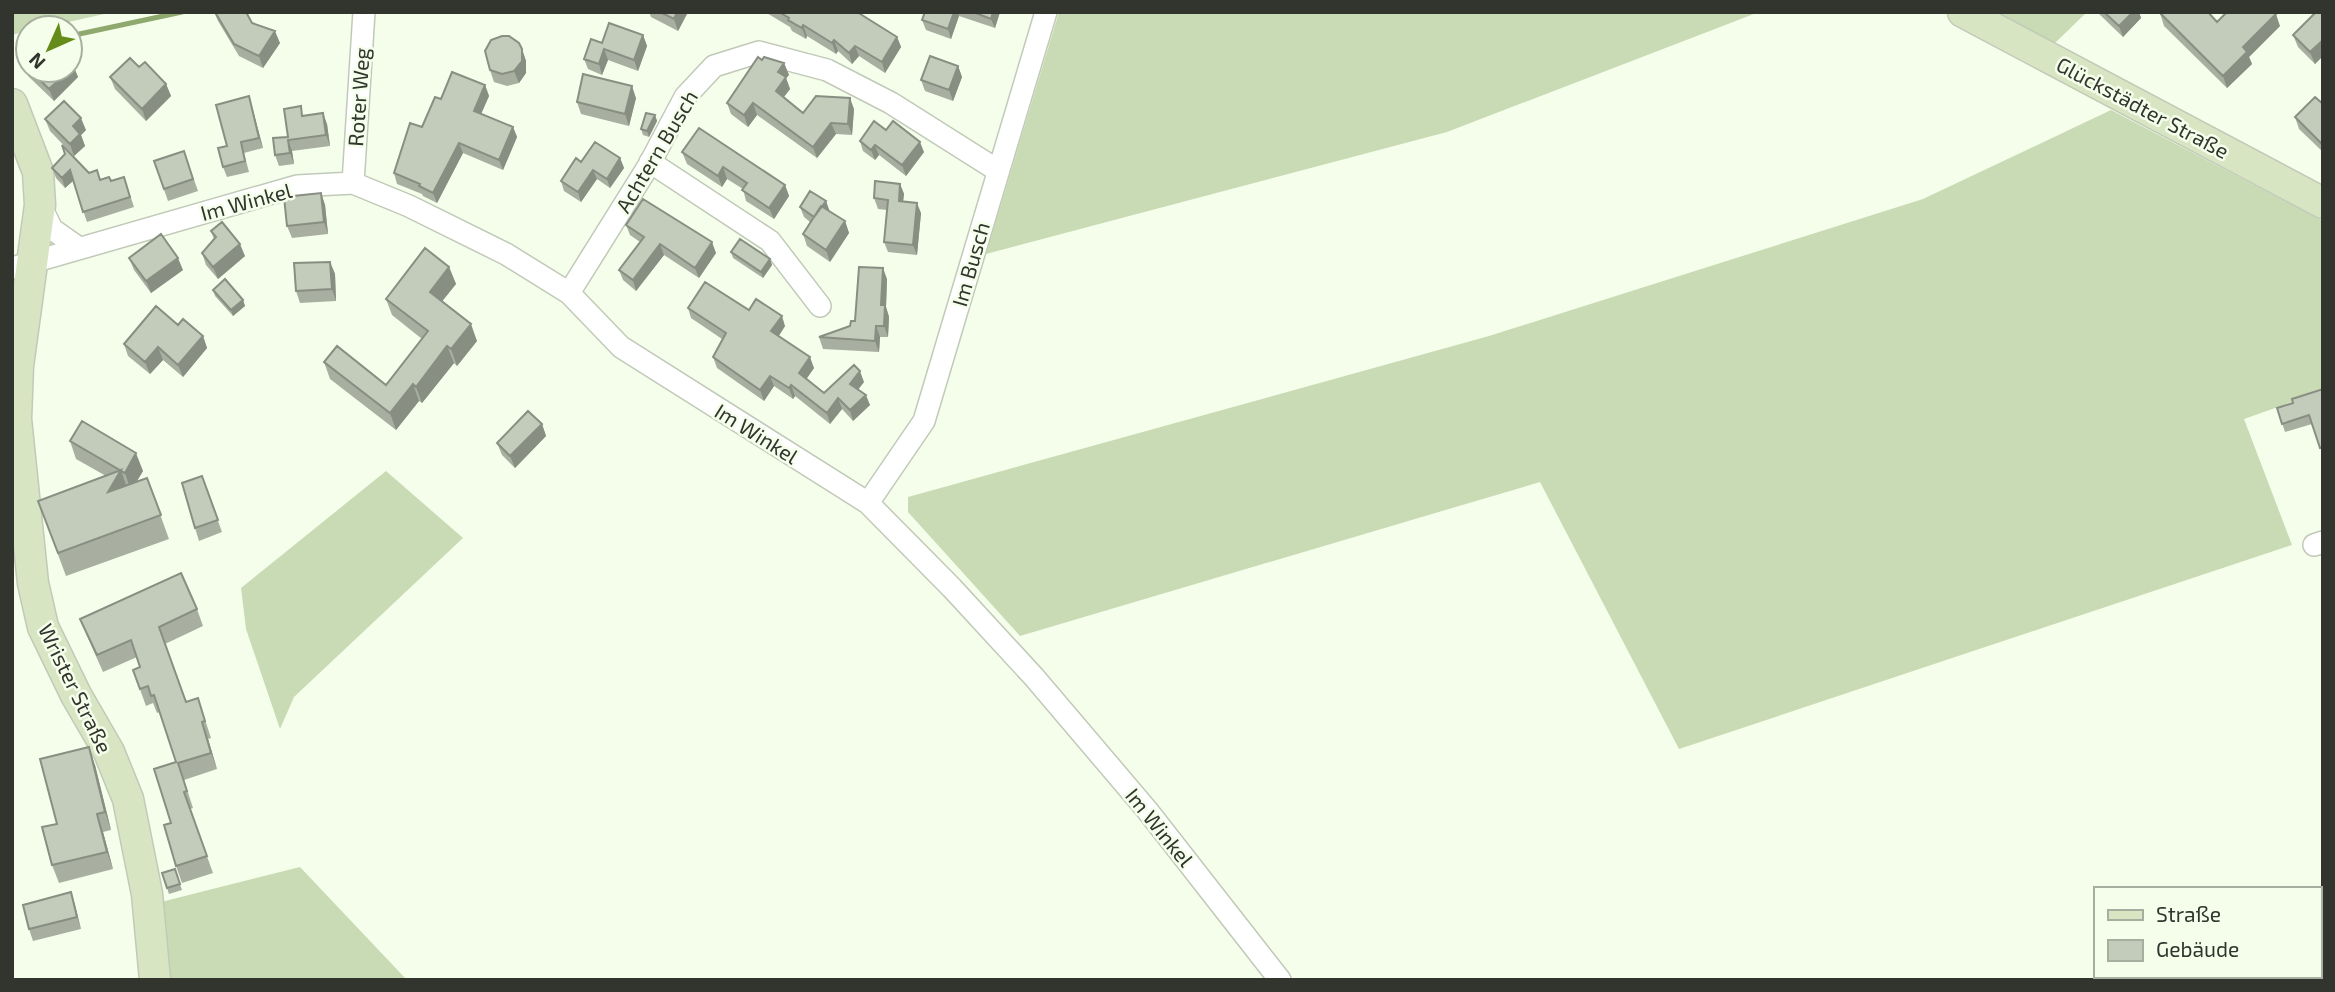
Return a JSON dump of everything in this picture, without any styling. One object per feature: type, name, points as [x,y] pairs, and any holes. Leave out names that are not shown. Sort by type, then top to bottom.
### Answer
[{"type":"street","name":"Roter Weg","points":[[353,183],[364,12]]},
{"type":"street","name":"Im Busch","points":[[868,503],[923,421],[1046,12]]},
{"type":"street","name":"Glückstädter Straße","points":[[1963,12],[2323,202]]},
{"type":"street","name":"Achtern Busch","points":[[569,293],[650,162],[685,97],[714,66],[759,52],[838,76],[891,103],[997,170]]},
{"type":"street","name":"Wrister Straße","points":[[12,104],[38,172],[40,205],[22,265],[16,419],[33,583],[43,627],[76,695],[109,752],[128,799],[147,894],[155,980]]},
{"type":"street","points":[[650,162],[770,241],[820,306]]},
{"type":"street","name":"Im Winkel","points":[[22,265],[297,186],[353,183],[410,206],[506,254],[569,293],[621,348],[868,503],[952,588],[1034,677],[1147,810],[1280,980]]},
{"type":"street","points":[[40,205],[52,229],[79,248]]},
{"type":"green space","points":[[12,12],[113,12],[84,19],[84,14],[14,14],[12,35]]},
{"type":"green space","points":[[1059,12],[1759,12],[1447,132],[986,254]]},
{"type":"green space","points":[[2087,12],[2054,44],[1995,14]]},
{"type":"green space","points":[[2111,110],[2323,221],[2323,391],[2244,419],[2292,545],[1679,749],[1540,482],[1020,636],[908,512],[908,497],[1489,336],[1923,199]]},
{"type":"green space","points":[[386,471],[463,538],[294,697],[280,729],[246,629],[241,588]]},
{"type":"green space","points":[[300,867],[407,980],[170,980],[157,903]]},
{"type":"building","points":[[215,12],[246,12],[252,23],[275,31],[259,56],[234,44]]},
{"type":"building","points":[[660,12],[677,12],[674,19]]},
{"type":"building","points":[[779,12],[857,12],[897,37],[882,62],[855,46],[849,53],[834,40],[832,43],[803,25],[802,28]]},
{"type":"building","points":[[925,12],[954,12],[948,29],[922,20]]},
{"type":"building","points":[[973,12],[993,12],[991,19]]},
{"type":"building","points":[[2104,12],[2133,12],[2119,26]]},
{"type":"building","points":[[2161,12],[2208,12],[2217,22],[2227,12],[2276,14],[2243,47],[2247,52],[2223,76]]},
{"type":"building","points":[[2316,12],[2323,12],[2323,40],[2310,52],[2293,35]]},
{"type":"building","points":[[609,23],[643,35],[634,60],[604,49],[599,64],[584,59],[591,39],[602,43]]},
{"type":"building","points":[[509,36],[519,43],[522,61],[514,71],[502,74],[490,70],[485,51],[491,40]]},
{"type":"building","points":[[930,56],[958,66],[949,90],[921,80]]},
{"type":"building","points":[[758,57],[784,63],[778,72],[786,77],[776,91],[803,113],[816,96],[850,98],[848,124],[831,123],[813,147],[753,103],[744,115],[727,103]]},
{"type":"building","points":[[130,58],[139,67],[145,62],[166,84],[142,109],[110,77]]},
{"type":"building","points":[[452,72],[485,85],[474,111],[513,127],[499,160],[459,143],[433,193],[394,173],[410,123],[422,127],[435,97],[441,99]]},
{"type":"building","points":[[583,74],[632,86],[625,114],[577,102]]},
{"type":"building","points":[[249,96],[259,138],[241,142],[245,161],[223,167],[218,148],[227,146],[216,105]]},
{"type":"building","points":[[2315,97],[2323,104],[2323,145],[2295,117]]},
{"type":"building","points":[[64,101],[81,118],[73,126],[80,134],[70,144],[45,119]]},
{"type":"building","points":[[301,106],[302,116],[323,113],[326,135],[288,140],[290,153],[275,155],[273,138],[288,137],[284,109]]},
{"type":"building","points":[[646,113],[655,115],[647,131],[641,129]]},
{"type":"building","points":[[874,121],[886,130],[893,121],[920,142],[902,165],[875,145],[871,150],[860,141]]},
{"type":"building","points":[[699,128],[785,185],[769,208],[742,190],[747,183],[723,167],[718,176],[682,152]]},
{"type":"building","points":[[595,142],[620,158],[607,179],[593,170],[578,192],[561,181],[576,158],[581,162]]},
{"type":"building","points":[[62,145],[89,173],[97,170],[100,180],[109,177],[111,181],[124,177],[130,197],[83,212],[70,170],[62,178],[52,168],[65,154]]},
{"type":"building","points":[[184,151],[193,179],[164,189],[154,161]]},
{"type":"building","points":[[875,181],[900,184],[899,201],[917,203],[913,245],[884,242],[888,200],[874,198]]},
{"type":"building","points":[[810,191],[826,201],[814,217],[800,207]]},
{"type":"building","points":[[321,193],[324,222],[287,226],[284,197]]},
{"type":"building","points":[[643,199],[712,242],[695,268],[660,244],[633,280],[619,270],[644,237],[626,225]]},
{"type":"building","points":[[821,206],[845,221],[826,250],[803,234]]},
{"type":"building","points":[[222,222],[240,244],[213,267],[202,253],[216,237],[211,231]]},
{"type":"building","points":[[161,234],[178,258],[146,281],[129,258]]},
{"type":"building","points":[[740,239],[770,259],[761,272],[731,252]]},
{"type":"building","points":[[425,248],[449,267],[430,292],[471,324],[451,349],[447,346],[416,387],[413,384],[390,413],[324,362],[337,346],[386,385],[428,331],[386,299]]},
{"type":"building","points":[[330,262],[332,289],[296,291],[294,263]]},
{"type":"building","points":[[859,267],[883,268],[881,305],[885,305],[884,326],[876,326],[875,341],[819,337],[850,326],[851,321],[855,321]]},
{"type":"building","points":[[225,279],[243,300],[231,310],[213,290]]},
{"type":"building","points":[[705,282],[749,310],[756,299],[782,316],[771,331],[810,357],[799,373],[824,393],[854,365],[860,371],[850,384],[866,395],[850,410],[838,398],[827,413],[791,385],[789,388],[770,376],[760,390],[713,357],[726,333],[688,308]]},
{"type":"building","points":[[156,306],[178,325],[183,319],[203,336],[178,365],[158,347],[145,362],[124,344]]},
{"type":"building","points":[[2323,389],[2323,447],[2320,448],[2309,415],[2282,424],[2277,408],[2293,403],[2292,399]]},
{"type":"building","points":[[528,411],[542,424],[510,456],[497,443]]},
{"type":"building","points":[[82,421],[136,453],[125,473],[70,441]]},
{"type":"building","points":[[121,470],[108,492],[147,478],[161,515],[58,553],[38,501]]},
{"type":"building","points":[[202,476],[218,520],[195,528],[182,483]]},
{"type":"building","points":[[181,573],[197,609],[159,627],[186,702],[198,698],[211,753],[178,763],[187,791],[184,792],[207,856],[176,866],[164,825],[171,823],[154,769],[176,762],[154,695],[151,696],[148,686],[140,689],[133,670],[140,667],[131,640],[97,655],[80,619]]},
{"type":"building","points":[[89,747],[105,812],[97,814],[107,852],[52,865],[42,827],[57,824],[40,759]]},
{"type":"building","points":[[175,869],[180,884],[167,888],[162,873]]},
{"type":"building","points":[[71,892],[77,917],[29,929],[23,905]]},
{"type":"waterway","points":[[84,33],[182,12]]}]
